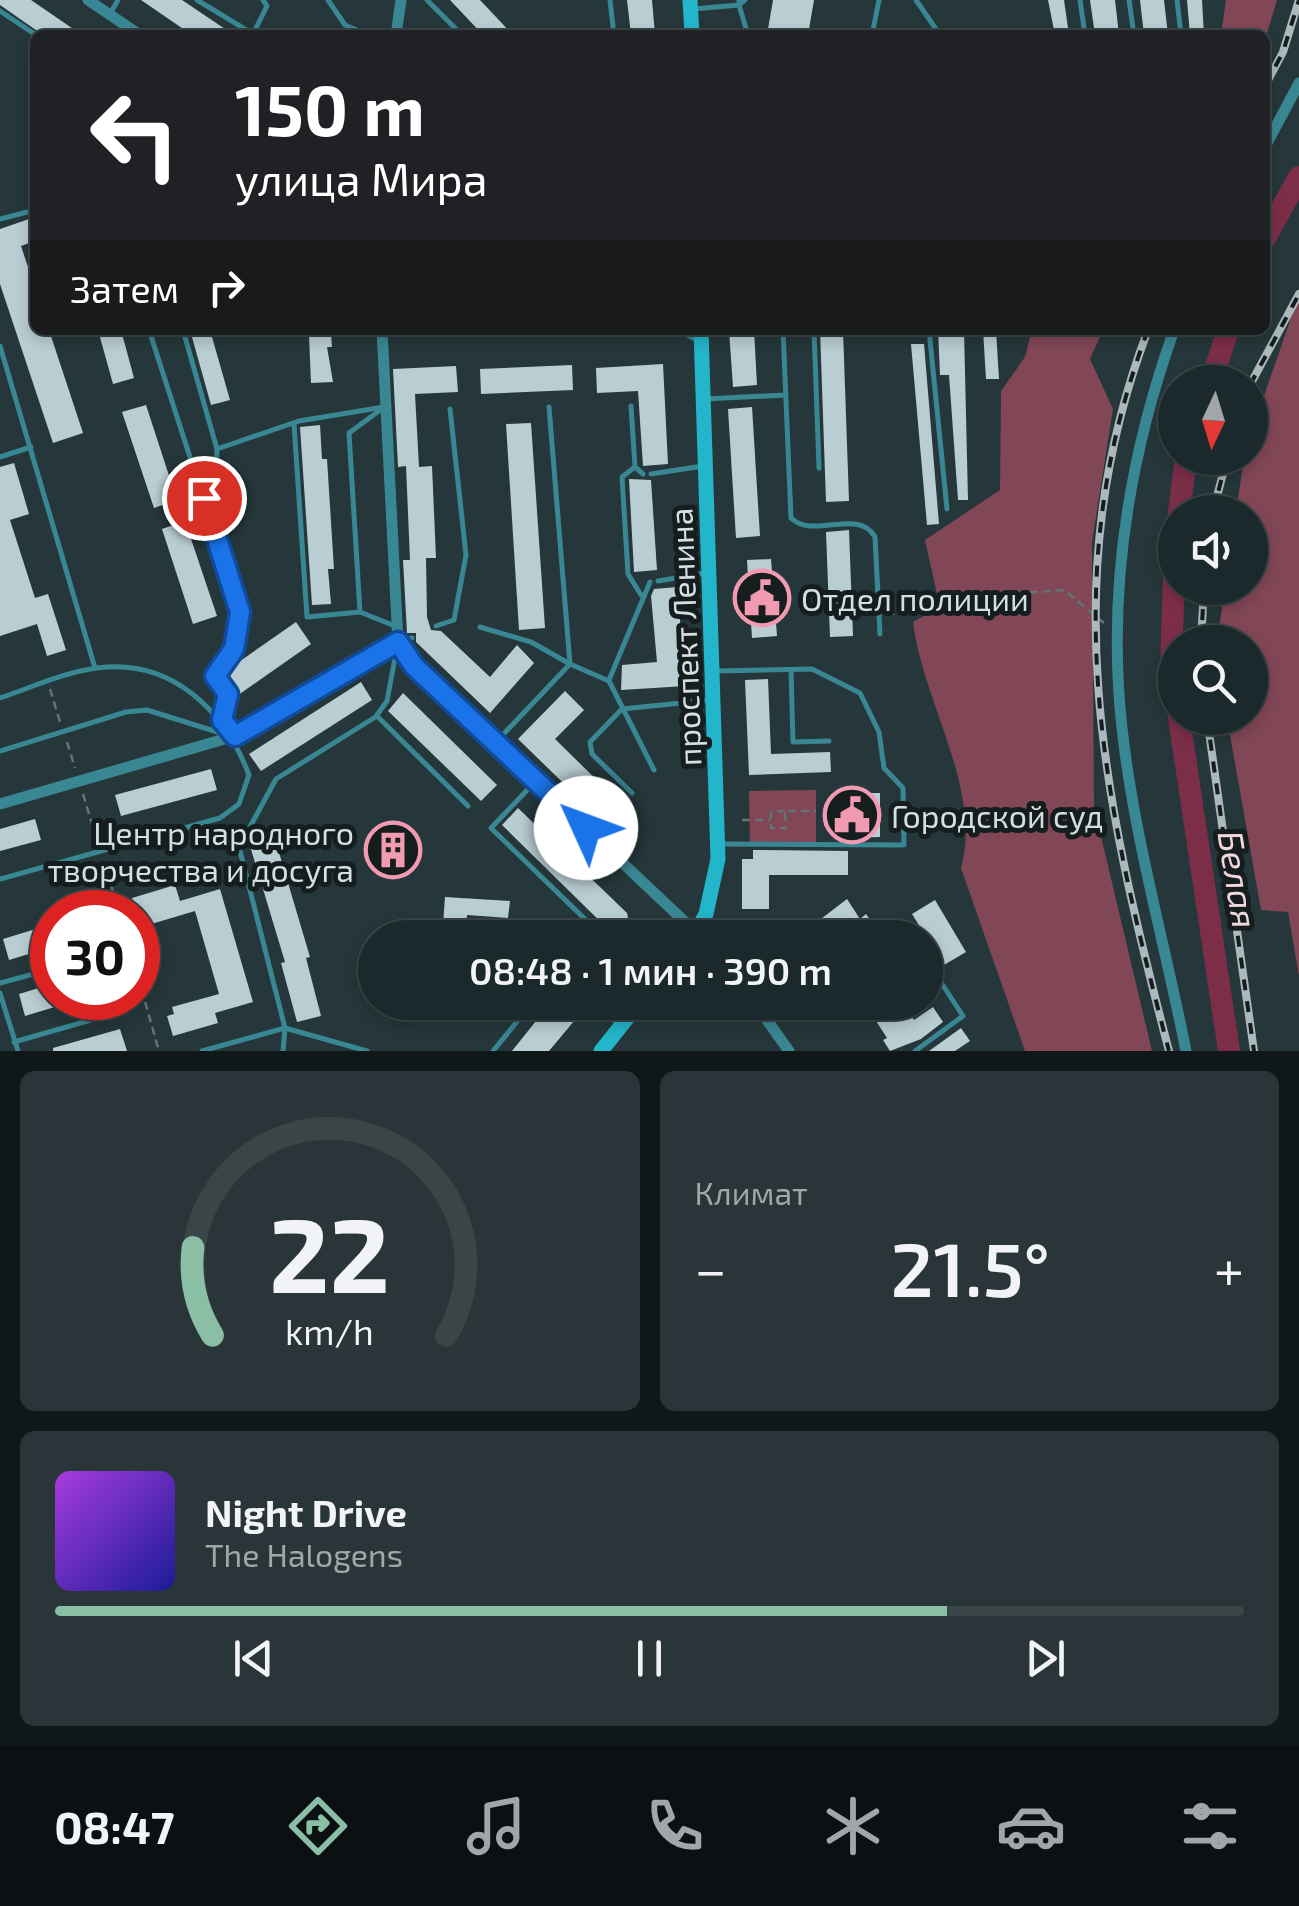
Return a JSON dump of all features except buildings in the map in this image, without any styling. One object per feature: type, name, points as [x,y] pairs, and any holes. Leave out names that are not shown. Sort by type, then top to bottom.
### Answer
[{"type":"main road","points":[[690,5],[692,30]]},
{"type":"main road","name":"проспект Ленина","points":[[699,920],[718,876],[701,336]]},
{"type":"main road","points":[[601,1051],[626,1020]]},
{"type":"street","points":[[88,0],[133,30]]},
{"type":"street","points":[[394,30],[401,0]]},
{"type":"street","points":[[1270,137],[1299,82]]},
{"type":"street","points":[[382,335],[398,642],[414,666],[681,920]]},
{"type":"street","points":[[1173,335],[1136,462],[1117,633],[1122,728],[1186,1051]]},
{"type":"street","points":[[0,804],[235,736],[398,642]]},
{"type":"street","points":[[767,1020],[789,1051]]},
{"type":"lane","points":[[109,14],[118,0]]},
{"type":"lane","points":[[198,0],[247,30]]},
{"type":"lane","points":[[256,30],[267,6],[263,0]]},
{"type":"lane","points":[[328,0],[345,24],[358,30]]},
{"type":"lane","points":[[427,0],[457,30]]},
{"type":"lane","points":[[610,0],[613,30]]},
{"type":"lane","points":[[873,30],[879,0]]},
{"type":"lane","points":[[916,0],[937,30]]},
{"type":"lane","points":[[1080,0],[1084,30]]},
{"type":"lane","points":[[1129,0],[1133,30]]},
{"type":"lane","points":[[1177,0],[1180,30]]},
{"type":"lane","points":[[690,5],[741,2],[747,30]]},
{"type":"lane","points":[[0,11],[30,31]]},
{"type":"lane","points":[[0,219],[30,211]]},
{"type":"lane","points":[[151,335],[240,612],[234,649],[216,670],[215,676],[228,694],[222,720]]},
{"type":"lane","points":[[184,335],[218,449],[215,532]]},
{"type":"lane","points":[[783,335],[791,518],[806,526],[870,527],[875,537],[880,634]]},
{"type":"lane","points":[[814,335],[819,468]]},
{"type":"lane","points":[[929,335],[946,509]]},
{"type":"lane","points":[[0,346],[53,514],[51,528],[96,668]]},
{"type":"lane","points":[[704,399],[786,395]]},
{"type":"lane","points":[[630,406],[635,467]]},
{"type":"lane","points":[[218,449],[294,422],[386,407]]},
{"type":"lane","points":[[360,612],[348,433],[386,407]]},
{"type":"lane","points":[[495,743],[570,664],[548,407]]},
{"type":"lane","points":[[436,626],[454,620],[466,555],[450,409]]},
{"type":"lane","points":[[294,422],[306,617],[360,612],[396,626]]},
{"type":"lane","points":[[0,457],[31,447]]},
{"type":"lane","points":[[635,467],[647,474],[706,465]]},
{"type":"lane","points":[[635,467],[622,477],[628,574],[640,595]]},
{"type":"lane","points":[[658,582],[709,573]]},
{"type":"lane","points":[[609,682],[640,595],[650,582]]},
{"type":"lane","points":[[480,627],[531,642],[609,682],[654,770]]},
{"type":"lane","points":[[284,1051],[284,1028],[239,847],[276,779],[377,716],[387,700],[398,642],[412,638]]},
{"type":"lane","points":[[0,698],[96,668],[170,680],[222,720],[235,736],[249,775],[239,804],[220,818],[0,879]]},
{"type":"lane","points":[[713,671],[790,670],[828,674],[860,693],[870,706],[884,768],[903,788],[904,845],[718,844]]},
{"type":"lane","points":[[790,670],[794,742],[829,741]]},
{"type":"lane","points":[[632,793],[592,754],[590,742],[622,709],[714,700]]},
{"type":"lane","points":[[0,750],[148,710],[235,736]]},
{"type":"lane","points":[[377,716],[468,806]]},
{"type":"lane","points":[[536,781],[491,828],[586,920]]},
{"type":"lane","points":[[0,984],[30,975]]},
{"type":"lane","points":[[915,1051],[963,1016],[943,985]]},
{"type":"lane","points":[[0,993],[18,1051]]},
{"type":"lane","points":[[14,1042],[92,1020]]},
{"type":"lane","points":[[493,1051],[518,1020]]},
{"type":"lane","points":[[614,1020],[621,1026]]},
{"type":"lane","points":[[202,1051],[284,1028],[366,1051]]},
{"type":"path","points":[[879,614],[1016,610],[1022,593],[1064,590],[1117,633]]},
{"type":"path","points":[[48,682],[112,890]]},
{"type":"path","points":[[785,811],[786,828],[772,828],[771,812],[785,811],[816,811]]},
{"type":"path","points":[[742,820],[771,820]]},
{"type":"path","points":[[150,1020],[158,1051]]},
{"type":"shaded area","points":[[1226,0],[1277,0],[1268,30],[1222,30]]},
{"type":"shaded area","points":[[1299,295],[1299,976],[1288,912],[1261,910],[1230,735],[1268,735],[1268,625],[1220,625],[1222,605],[1268,605],[1268,495],[1239,495],[1241,475],[1268,475],[1268,384]]},
{"type":"shaded area","points":[[1031,335],[1101,335],[1090,359],[1113,409],[1092,542],[1094,807],[1152,1051],[1025,1051],[961,868],[966,838],[958,776],[927,682],[913,622],[940,607],[925,540],[1000,490],[1001,391],[1025,357]]},
{"type":"shaded area","points":[[816,790],[816,842],[750,843],[749,791]]},
{"type":"waterway","name":"Белая","points":[[1270,229],[1299,177]]},
{"type":"waterway","name":"Белая","points":[[1217,365],[1226,335]]},
{"type":"waterway","name":"Белая","points":[[1181,495],[1184,475]]},
{"type":"waterway","name":"Белая","points":[[1172,625],[1173,605]]},
{"type":"waterway","name":"Белая","points":[[1182,735],[1229,1051]]},
{"type":"railway","points":[[1270,77],[1283,52],[1299,0]]},
{"type":"railway","points":[[1261,365],[1299,294]]},
{"type":"railway","points":[[1146,335],[1119,423],[1102,513],[1096,603],[1098,691],[1125,869],[1169,1051]]},
{"type":"railway","points":[[1217,495],[1223,475]]},
{"type":"railway","points":[[1202,625],[1203,605]]},
{"type":"railway","points":[[1209,735],[1254,1051]]},
{"type":"place","name":"Отдел полиции","points":[[762,598]]},
{"type":"place","name":"Городской суд","points":[[852,815]]},
{"type":"place","name":"Центр народного творчества и досуга","points":[[393,850]]},
{"type":"route","points":[[204,498],[240,612],[234,649],[215,676],[228,694],[222,720],[235,736],[398,642],[414,666],[586,828]]}]
